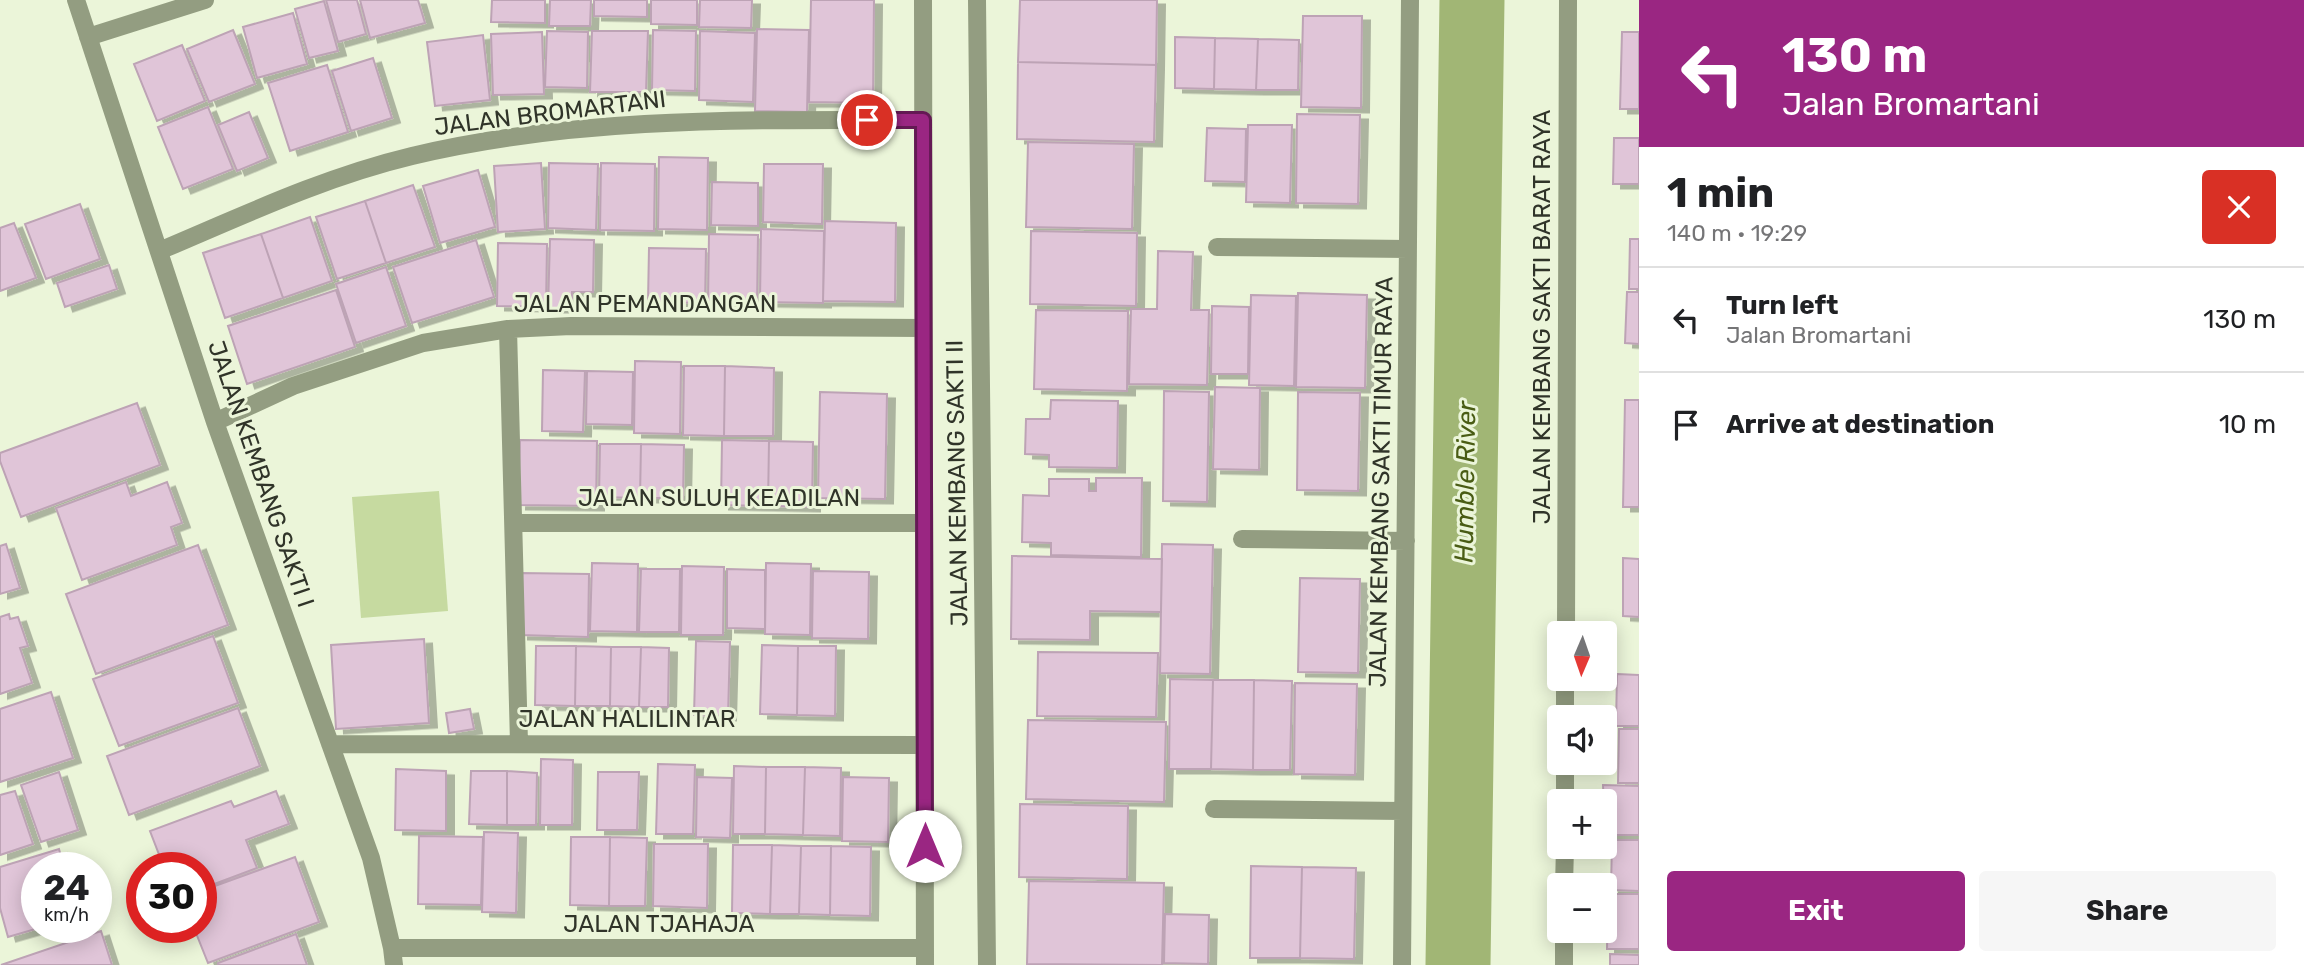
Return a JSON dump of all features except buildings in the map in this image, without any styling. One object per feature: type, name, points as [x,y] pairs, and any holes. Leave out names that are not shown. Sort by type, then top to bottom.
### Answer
[{"type":"street","name":"JALAN KEMBANG SAKTI I","points":[[76,0],[215,422],[371,858],[393,957]]},
{"type":"street","points":[[88,37],[205,0]]},
{"type":"street","points":[[923,0],[925,956]]},
{"type":"street","name":"JALAN KEMBANG SAKTI II","points":[[977,0],[986,965]]},
{"type":"street","name":"JALAN KEMBANG SAKTI TIMUR RAYA","points":[[1402,965],[1410,0]]},
{"type":"street","name":"JALAN KEMBANG SAKTI BARAT RAYA","points":[[1566,621],[1568,0]]},
{"type":"street","name":"JALAN BROMARTANI","points":[[159,251],[323,182],[411,156],[498,139],[603,126],[699,120],[923,120]]},
{"type":"street","points":[[1217,247],[1408,249]]},
{"type":"street","name":"JALAN PEMANDANGAN","points":[[215,422],[293,386],[423,343],[508,329],[571,326],[923,328]]},
{"type":"street","points":[[508,329],[519,743]]},
{"type":"street","name":"JALAN SULUH KEADILAN","points":[[514,523],[924,523]]},
{"type":"street","points":[[1242,539],[1406,541]]},
{"type":"street","name":"JALAN HALILINTAR","points":[[330,744],[925,745]]},
{"type":"street","points":[[1214,809],[1403,811]]},
{"type":"street","points":[[1564,943],[1564,965]]},
{"type":"street","name":"JALAN TJAHAJA","points":[[393,957],[925,956]]},
{"type":"green space","points":[[439,491],[448,611],[361,618],[352,497]]},
{"type":"waterway","name":"Humble River","points":[[1458,965],[1472,0]]},
{"type":"route","points":[[867,120],[923,120],[925,846]]}]
